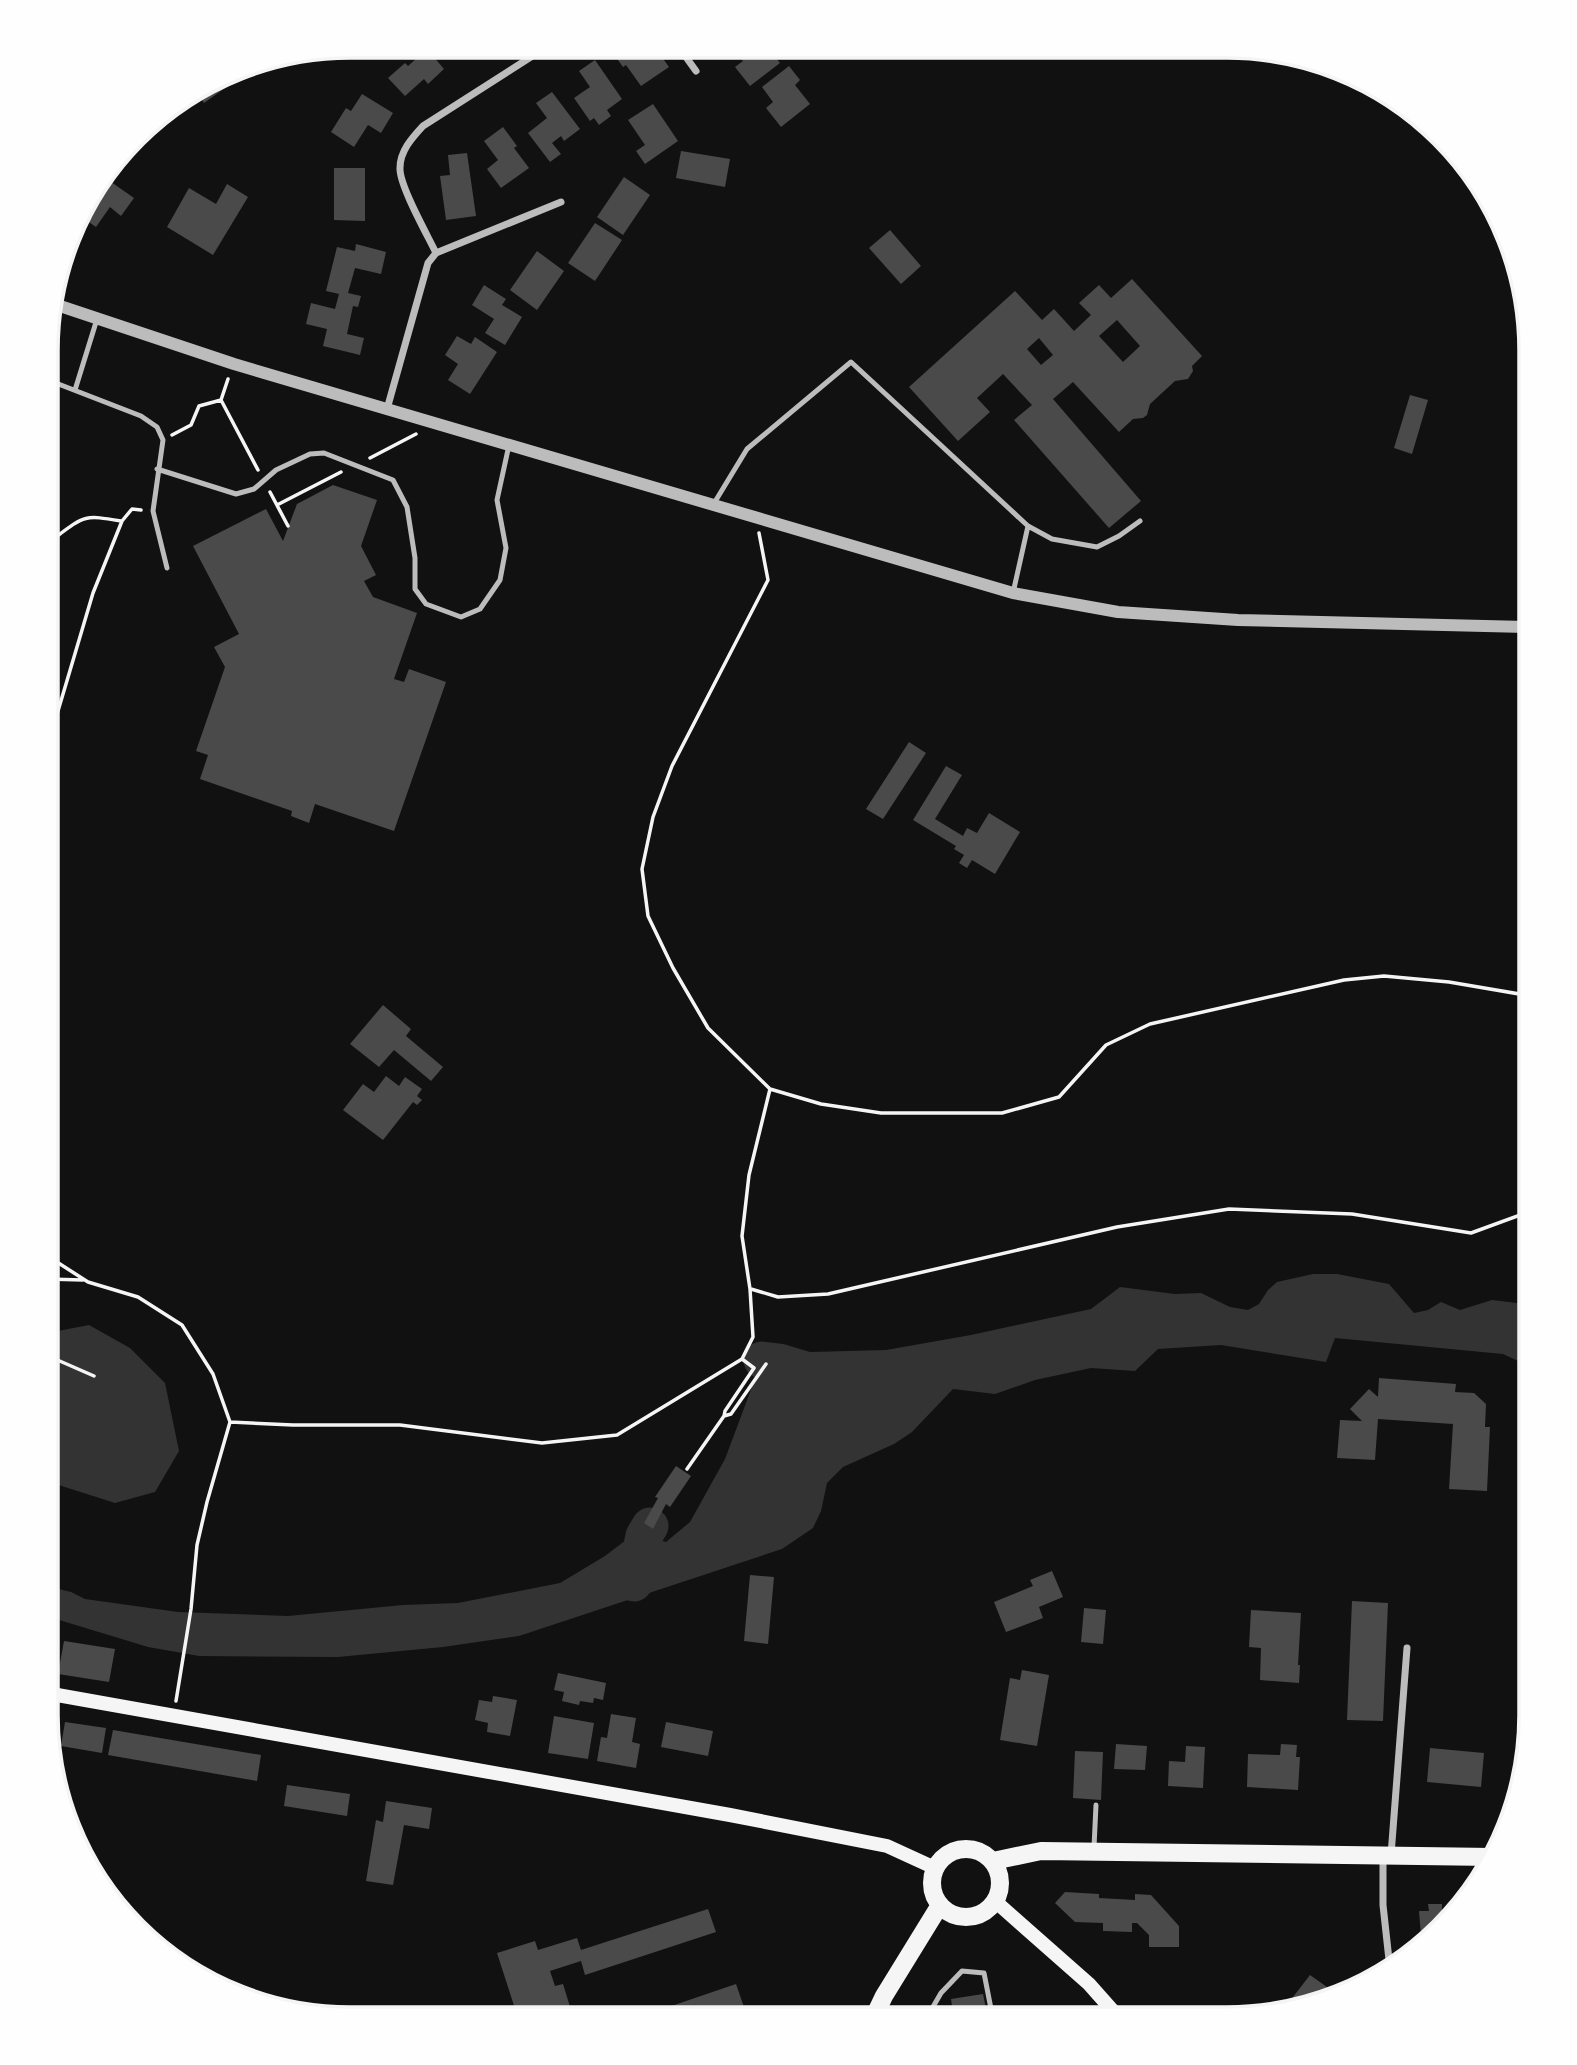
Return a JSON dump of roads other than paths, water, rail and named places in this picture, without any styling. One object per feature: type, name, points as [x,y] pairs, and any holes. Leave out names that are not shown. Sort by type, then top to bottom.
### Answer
[{"type":"highway","points":[[965,1848],[982,1852],[993,1861],[1001,1881],[1000,1890],[988,1910],[964,1917],[951,1914],[940,1905],[934,1895],[932,1879],[935,1868],[955,1850],[965,1848]]},
{"type":"highway","points":[[993,1861],[1041,1851],[1482,1857]]},
{"type":"highway","points":[[878,2007],[940,1905]]},
{"type":"main road","points":[[58,1695],[887,1846],[935,1868]]},
{"type":"main road","points":[[995,1901],[1089,1984],[1109,2007]]},
{"type":"street","points":[[436,253],[404,186],[399,169],[410,141],[423,126],[529,58]]},
{"type":"street","points":[[687,58],[696,71]]},
{"type":"street","points":[[387,409],[428,263],[436,253],[561,202]]},
{"type":"street","points":[[61,307],[234,364],[1013,593],[1118,612],[1238,620],[1519,627]]},
{"type":"street","points":[[1389,1958],[1383,1905],[1407,1648]]},
{"type":"lane","points":[[75,390],[97,320]]},
{"type":"lane","points":[[713,506],[747,449],[851,362],[1028,526],[1052,539],[1097,547],[1140,521]]},
{"type":"lane","points":[[58,384],[141,416],[157,427],[163,440],[153,511],[166,568]]},
{"type":"lane","points":[[158,469],[236,494],[254,489],[276,470],[310,454],[324,453],[393,480],[407,507],[415,558],[415,589],[426,604],[461,617],[480,609],[500,580],[506,548],[497,500],[509,445]]},
{"type":"lane","points":[[1013,593],[1028,526]]},
{"type":"lane","points":[[1094,1851],[1096,1805]]},
{"type":"lane","points":[[933,2007],[941,1993],[962,1971],[984,1973],[991,2007]]},
{"type":"waterway","points":[[762,1360],[779,1362],[825,1376]]},
{"type":"waterway","points":[[634,1583],[644,1536],[650,1526]]}]
